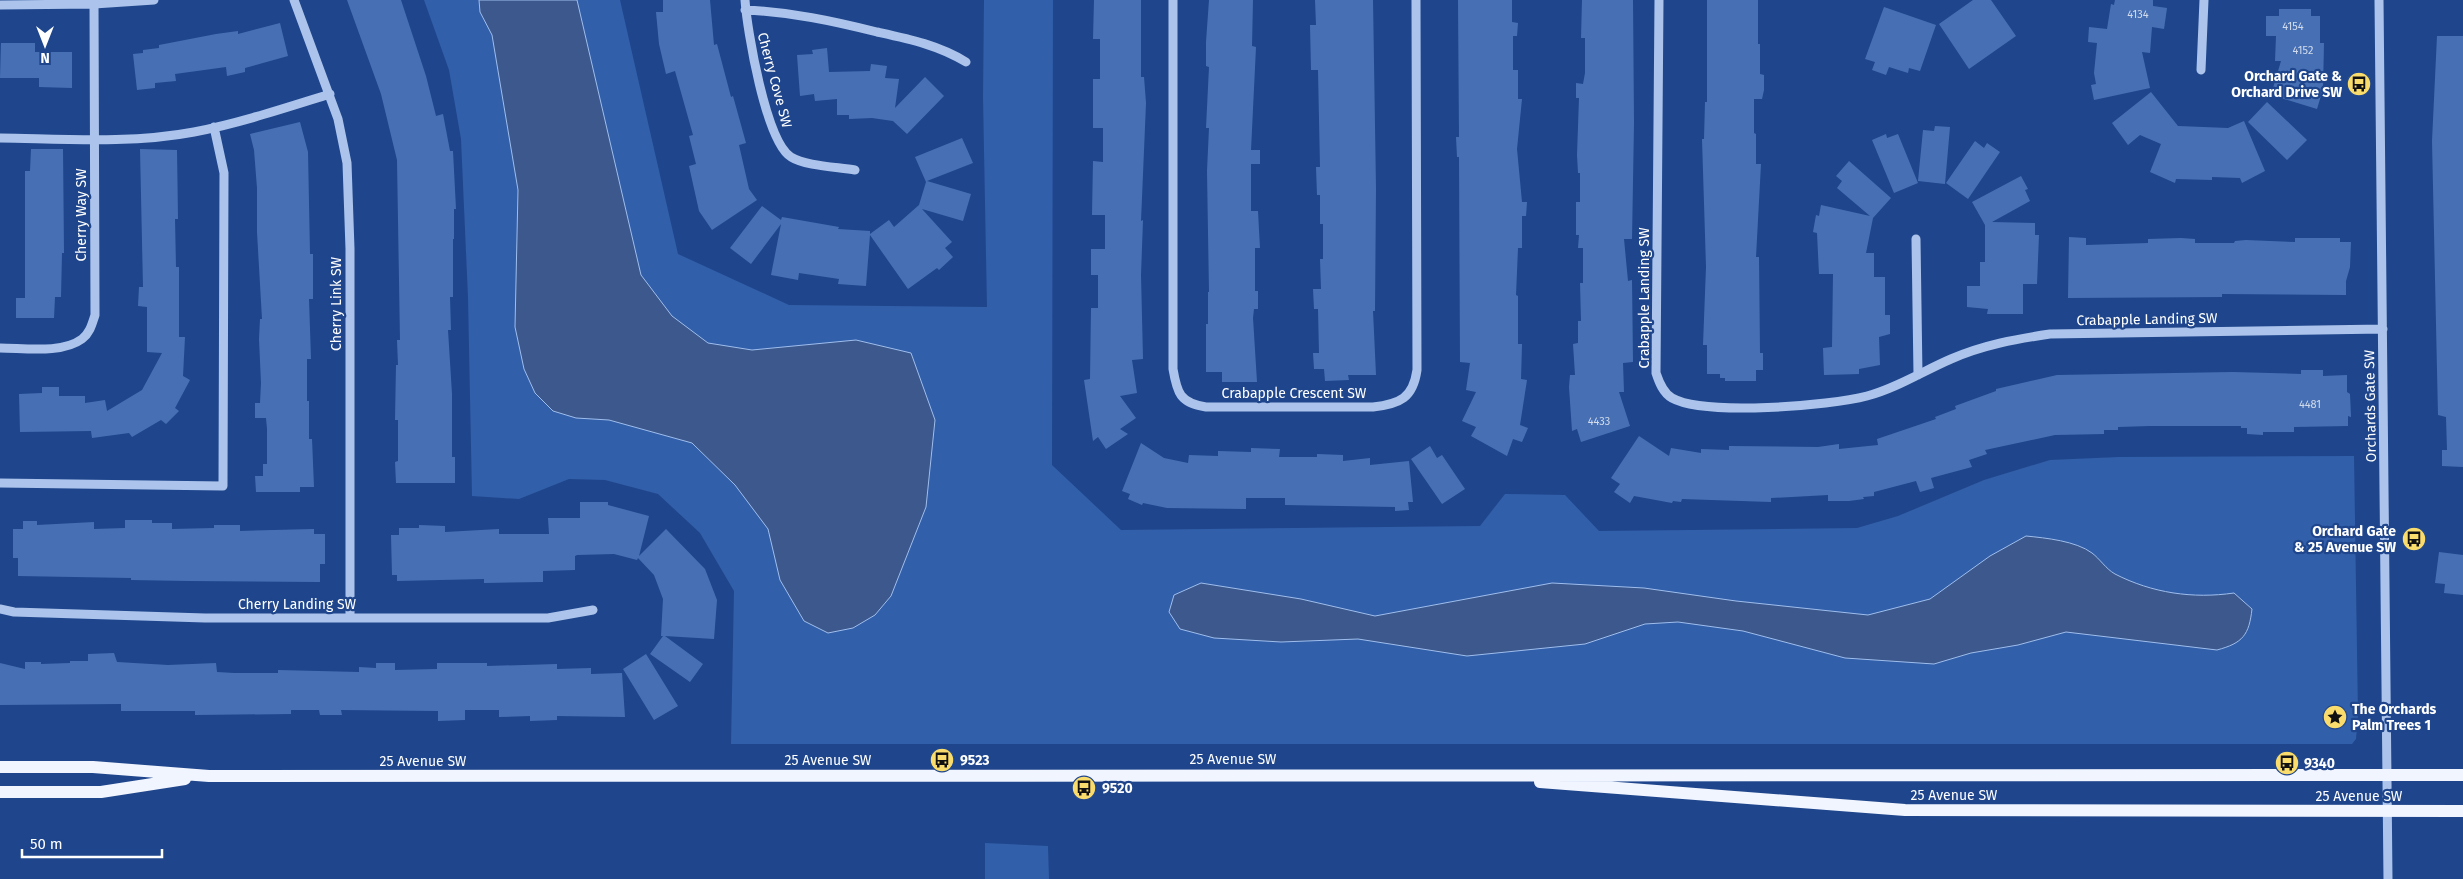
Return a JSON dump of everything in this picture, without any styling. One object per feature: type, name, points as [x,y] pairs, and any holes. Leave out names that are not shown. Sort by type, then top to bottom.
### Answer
[{"type":"main road","name":"25 Avenue SW","points":[[0,767],[93,766],[209,776],[2463,775]]},
{"type":"main road","name":"25 Avenue SW","points":[[1446,774],[1905,810],[2463,811]]},
{"type":"main road","name":"25 Avenue SW","points":[[0,792],[101,792],[209,776]]},
{"type":"street","points":[[0,5],[154,0]]},
{"type":"street","name":"Cherry Link SW","points":[[294,0],[330,94],[344,144],[349,182],[350,618]]},
{"type":"street","name":"Cherry Cove SW","points":[[745,0],[752,51],[772,129],[784,151],[791,158],[802,161],[855,170]]},
{"type":"street","name":"Crabapple Crescent SW","points":[[1173,0],[1173,369],[1177,390],[1186,402],[1206,406],[1354,407],[1373,407],[1396,403],[1405,398],[1415,380],[1416,0]]},
{"type":"street","name":"Crabapple Landing SW","points":[[1660,0],[1656,373],[1660,385],[1670,398],[1701,406],[1801,406],[1826,404],[1868,396],[1979,349],[2002,342],[2050,334],[2383,329]]},
{"type":"street","points":[[2201,70],[2204,0]]},
{"type":"street","name":"Orchards Gate SW","points":[[2379,0],[2388,879]]},
{"type":"street","name":"Cherry Way SW","points":[[0,348],[69,345],[82,339],[90,330],[95,315],[94,2]]},
{"type":"street","points":[[745,10],[778,11],[818,18],[938,46],[966,62]]},
{"type":"street","points":[[0,138],[122,139],[192,132],[330,94]]},
{"type":"street","points":[[0,483],[223,486],[224,173],[214,127]]},
{"type":"street","points":[[1916,239],[1918,375]]},
{"type":"street","name":"Cherry Landing SW","points":[[0,609],[14,612],[205,618],[548,618],[593,610]]},
{"type":"shaded area","points":[[424,0],[620,0],[678,254],[789,305],[987,307],[983,97],[984,0],[1053,0],[1052,465],[1121,530],[1480,526],[1505,494],[1565,495],[1599,531],[1857,528],[1898,516],[1984,480],[2050,460],[2119,457],[2354,456],[2358,715],[2356,739],[2352,744],[731,744],[734,591],[700,533],[658,494],[605,480],[569,479],[519,499],[472,496],[468,297],[461,139],[449,70]]},
{"type":"shaded area","points":[[479,0],[577,0],[641,275],[672,316],[708,343],[752,350],[856,340],[911,353],[935,420],[926,507],[891,596],[875,615],[853,628],[828,633],[804,621],[780,580],[768,529],[735,485],[692,443],[609,420],[576,418],[553,411],[535,393],[524,369],[515,327],[518,190],[492,35],[480,12]]},
{"type":"shaded area","points":[[2026,536],[2060,541],[2078,546],[2092,553],[2115,574],[2143,586],[2188,595],[2234,593],[2252,609],[2249,625],[2239,641],[2217,650],[2066,632],[2018,645],[1971,653],[1934,664],[1845,658],[1743,631],[1678,622],[1645,624],[1585,644],[1467,656],[1358,639],[1281,642],[1214,638],[1180,629],[1169,612],[1174,595],[1201,583],[1301,599],[1375,616],[1552,583],[1644,588],[1736,601],[1868,615],[1930,599],[1990,556]]},
{"type":"shaded area","points":[[985,843],[1048,846],[1049,879],[985,879]]},
{"type":"building","points":[[347,0],[401,0],[426,76],[436,116],[443,114],[450,151],[453,151],[456,209],[454,209],[453,297],[450,297],[451,330],[448,330],[452,394],[452,457],[455,457],[455,483],[396,483],[395,462],[398,461],[398,420],[395,420],[396,365],[398,365],[397,340],[400,340],[397,160],[381,94]]},
{"type":"building","points":[[663,0],[710,0],[714,45],[717,44],[746,143],[739,145],[749,189],[757,200],[712,230],[699,211],[689,166],[696,164],[689,136],[693,135],[675,71],[666,74],[659,44],[656,12],[663,12]]},
{"type":"building","points":[[1094,0],[1141,0],[1141,77],[1144,77],[1146,103],[1141,221],[1143,220],[1141,275],[1143,359],[1132,360],[1137,393],[1120,396],[1136,418],[1120,429],[1128,434],[1106,449],[1098,437],[1093,441],[1084,380],[1090,379],[1091,308],[1098,308],[1098,275],[1091,275],[1091,249],[1105,249],[1105,215],[1092,215],[1093,161],[1103,162],[1103,128],[1093,128],[1093,79],[1100,79],[1100,39],[1093,39]]},
{"type":"building","points":[[1209,0],[1253,0],[1252,46],[1256,47],[1251,150],[1260,150],[1260,164],[1251,164],[1251,211],[1258,211],[1260,248],[1255,248],[1255,291],[1258,291],[1258,309],[1254,309],[1253,318],[1257,382],[1222,382],[1222,372],[1206,372],[1206,324],[1208,324],[1209,292],[1207,171],[1209,128],[1206,128],[1209,67],[1206,66],[1206,42]]},
{"type":"building","points":[[1315,0],[1373,0],[1376,189],[1375,311],[1373,311],[1376,375],[1348,375],[1349,380],[1325,381],[1324,369],[1314,369],[1313,353],[1319,353],[1318,309],[1314,309],[1313,289],[1321,289],[1320,259],[1323,259],[1323,224],[1320,224],[1320,195],[1317,195],[1316,167],[1320,167],[1318,70],[1311,70],[1310,25],[1316,25]]},
{"type":"building","points":[[1458,0],[1512,0],[1512,22],[1518,23],[1517,36],[1513,36],[1513,70],[1518,70],[1518,99],[1522,99],[1517,149],[1522,202],[1527,202],[1526,216],[1522,216],[1522,248],[1518,248],[1516,295],[1518,296],[1518,344],[1522,344],[1521,379],[1527,380],[1520,425],[1528,428],[1522,442],[1513,439],[1507,456],[1471,436],[1476,427],[1462,421],[1476,392],[1466,390],[1470,363],[1460,362],[1459,157],[1457,157],[1456,137],[1459,137]]},
{"type":"building","points":[[1582,0],[1633,0],[1634,123],[1632,239],[1624,239],[1628,281],[1632,280],[1633,362],[1623,363],[1624,392],[1619,392],[1630,426],[1581,442],[1577,429],[1572,431],[1569,387],[1570,375],[1575,375],[1573,344],[1578,343],[1578,321],[1581,321],[1580,283],[1583,283],[1583,248],[1578,248],[1579,235],[1576,235],[1576,202],[1580,202],[1580,173],[1578,173],[1577,155],[1579,98],[1576,98],[1576,83],[1583,84],[1585,73],[1585,38],[1581,38]]},
{"type":"building","points":[[1707,0],[1758,0],[1760,74],[1764,75],[1764,90],[1762,99],[1754,99],[1754,133],[1756,134],[1756,164],[1761,164],[1756,257],[1759,257],[1760,353],[1763,353],[1763,370],[1756,370],[1756,381],[1725,381],[1725,378],[1720,378],[1720,374],[1707,374],[1707,345],[1703,345],[1706,267],[1702,139],[1704,139],[1705,102],[1707,102]]},
{"type":"building","points":[[1973,0],[1991,0],[2016,36],[1969,69],[1939,24]]},
{"type":"building","points":[[2115,0],[2153,0],[2153,6],[2167,8],[2164,29],[2152,27],[2150,53],[2142,52],[2150,88],[2094,100],[2091,85],[2096,84],[2094,73],[2097,43],[2088,42],[2089,27],[2107,29],[2111,4],[2114,5]]},
{"type":"building","points":[[1884,7],[1936,25],[1920,71],[1909,68],[1908,73],[1889,67],[1886,75],[1872,70],[1875,62],[1865,59]]},
{"type":"building","points":[[2279,9],[2311,9],[2311,16],[2320,16],[2320,43],[2324,43],[2323,89],[2317,109],[2271,95],[2281,61],[2275,61],[2276,36],[2266,36],[2266,16],[2279,16]]},
{"type":"building","points":[[280,23],[288,56],[245,68],[245,72],[227,76],[226,67],[175,74],[176,81],[155,83],[155,88],[137,90],[133,54],[143,53],[143,50],[159,48],[159,45],[216,34],[238,31],[238,34]]},
{"type":"building","points":[[2437,36],[2463,36],[2463,467],[2442,466],[2442,450],[2447,450],[2446,417],[2438,415],[2432,141]]},
{"type":"building","points":[[1,43],[35,43],[35,52],[72,52],[72,88],[39,87],[39,78],[0,78]]},
{"type":"building","points":[[827,48],[829,72],[870,71],[871,64],[887,66],[885,78],[899,79],[895,108],[925,77],[944,96],[907,134],[893,121],[872,118],[849,119],[849,115],[837,115],[837,99],[815,101],[814,94],[800,96],[797,55],[813,54],[812,50]]},
{"type":"building","points":[[2151,92],[2178,126],[2228,128],[2244,121],[2265,171],[2242,183],[2240,178],[2212,177],[2212,180],[2176,179],[2175,183],[2150,172],[2161,144],[2140,135],[2128,145],[2112,123]]},
{"type":"building","points":[[2267,102],[2307,140],[2287,160],[2248,122]]},
{"type":"building","points":[[300,122],[308,152],[310,254],[313,254],[313,299],[309,299],[311,359],[307,359],[307,401],[309,401],[309,439],[312,439],[314,487],[300,487],[300,492],[256,492],[255,476],[263,476],[263,464],[267,464],[267,429],[266,418],[255,418],[255,403],[260,403],[259,339],[260,319],[262,319],[257,232],[257,188],[254,150],[250,134]]},
{"type":"building","points":[[1935,126],[1950,127],[1945,184],[1918,181],[1923,130],[1934,131]]},
{"type":"building","points":[[1886,134],[1887,138],[1898,134],[1918,183],[1894,193],[1872,140]]},
{"type":"building","points":[[962,138],[973,163],[927,181],[971,194],[963,221],[922,209],[952,242],[945,248],[953,257],[939,270],[937,268],[908,289],[870,235],[866,286],[838,284],[839,279],[799,273],[798,280],[771,275],[781,224],[751,264],[730,248],[762,206],[781,220],[782,217],[839,227],[838,229],[870,231],[870,234],[889,220],[894,227],[919,205],[926,182],[915,157]]},
{"type":"building","points":[[1975,141],[1984,148],[1987,143],[2000,152],[1968,199],[1946,183]]},
{"type":"building","points":[[31,149],[63,149],[64,253],[62,253],[61,297],[55,297],[54,318],[16,318],[16,298],[25,298],[25,171],[30,171]]},
{"type":"building","points":[[140,149],[177,150],[178,219],[175,219],[176,267],[179,267],[179,337],[185,337],[183,376],[190,380],[175,408],[179,411],[166,424],[161,420],[132,437],[129,433],[92,438],[91,431],[20,432],[19,394],[42,393],[42,387],[59,387],[59,396],[85,396],[85,403],[105,400],[107,411],[142,390],[162,353],[147,352],[147,307],[138,306],[139,287],[143,287]]},
{"type":"building","points":[[1849,161],[1891,198],[1873,218],[1866,253],[1874,253],[1874,277],[1885,277],[1885,315],[1890,315],[1890,334],[1879,337],[1880,365],[1859,369],[1859,374],[1824,375],[1823,348],[1832,347],[1833,274],[1819,274],[1817,233],[1813,232],[1816,215],[1819,216],[1821,205],[1870,216],[1837,188],[1842,181],[1836,176]]},
{"type":"building","points":[[2021,176],[2028,189],[2025,190],[2030,201],[1992,222],[2035,223],[2035,235],[2039,235],[2037,284],[2023,284],[2023,314],[1987,314],[1988,309],[1967,307],[1967,286],[1980,286],[1980,262],[1985,262],[1985,225],[1972,202]]},
{"type":"building","points":[[2069,237],[2086,238],[2086,245],[2148,243],[2148,239],[2181,238],[2195,239],[2195,243],[2234,243],[2235,241],[2246,240],[2295,242],[2295,238],[2340,238],[2340,242],[2351,242],[2346,295],[2222,294],[2222,297],[2068,298]]},
{"type":"building","points":[[2301,370],[2323,370],[2323,376],[2347,375],[2347,392],[2350,394],[2351,417],[2348,416],[2348,426],[2294,427],[2294,432],[2263,432],[2263,435],[2247,434],[2247,428],[2241,428],[2241,426],[2150,426],[2118,427],[2118,430],[2104,430],[2104,434],[2055,435],[1985,450],[1987,454],[1969,460],[1972,467],[1931,478],[1934,488],[1920,492],[1916,481],[1874,492],[1874,496],[1863,497],[1864,499],[1849,501],[1828,501],[1828,495],[1771,498],[1771,502],[1682,499],[1681,502],[1673,501],[1672,503],[1634,496],[1630,503],[1614,492],[1620,484],[1611,478],[1639,436],[1669,456],[1671,448],[1701,453],[1701,449],[1729,450],[1729,446],[1818,447],[1839,444],[1839,449],[1878,445],[1877,439],[1936,419],[1935,417],[1956,409],[1955,406],[1996,391],[1996,389],[2057,375],[2233,372],[2301,374]]},
{"type":"building","points":[[1141,443],[1164,458],[1188,463],[1189,455],[1218,456],[1218,451],[1251,452],[1251,448],[1280,449],[1279,457],[1317,457],[1317,454],[1343,455],[1343,461],[1370,458],[1370,465],[1409,461],[1413,502],[1408,502],[1409,510],[1395,511],[1395,507],[1285,505],[1285,498],[1246,498],[1246,509],[1167,508],[1143,503],[1142,505],[1128,499],[1130,494],[1122,491]]},
{"type":"building","points":[[1430,446],[1437,458],[1442,455],[1465,489],[1442,504],[1411,459]]},
{"type":"building","points":[[580,502],[608,502],[608,505],[649,516],[639,556],[666,529],[705,569],[717,600],[714,639],[665,636],[703,664],[690,682],[650,654],[663,636],[661,636],[663,599],[654,575],[638,558],[637,560],[614,554],[577,555],[575,556],[575,570],[543,571],[543,582],[484,583],[484,579],[397,581],[397,575],[392,575],[391,535],[399,535],[399,528],[419,528],[419,525],[445,526],[445,532],[499,529],[499,534],[549,534],[548,518],[580,518]]},
{"type":"building","points":[[125,520],[152,520],[152,523],[172,523],[172,529],[214,528],[214,525],[240,525],[240,531],[314,529],[314,534],[325,534],[325,564],[320,564],[320,582],[131,580],[131,578],[18,576],[18,558],[13,558],[13,529],[23,529],[23,521],[37,521],[37,525],[94,522],[94,529],[125,528]]},
{"type":"building","points":[[2439,552],[2463,555],[2463,595],[2444,593],[2445,584],[2435,583]]},
{"type":"building","points":[[114,653],[117,662],[168,665],[216,663],[217,672],[234,673],[278,673],[278,670],[359,672],[359,667],[376,668],[376,663],[395,663],[395,670],[437,669],[437,663],[487,663],[487,666],[557,664],[557,669],[591,668],[591,674],[622,673],[625,717],[557,716],[557,720],[530,721],[530,716],[499,717],[499,710],[465,710],[465,720],[438,721],[438,711],[341,710],[342,715],[320,715],[319,710],[291,710],[291,714],[195,715],[195,711],[121,711],[121,704],[0,705],[0,663],[25,669],[25,662],[41,662],[41,664],[70,663],[70,661],[88,661],[88,654]]},
{"type":"building","points":[[646,654],[678,706],[654,720],[623,669]]},
{"type":"place","name":"Orchard Gate & Orchard Drive SW","points":[[2359,84]]},
{"type":"place","name":"Orchard Gate & 25 Avenue SW","points":[[2414,539]]},
{"type":"place","name":"The Orchards Palm Trees 1","points":[[2335,717]]},
{"type":"place","name":"9523","points":[[942,760]]},
{"type":"place","name":"9340","points":[[2287,763]]},
{"type":"place","name":"9520","points":[[1084,788]]}]
